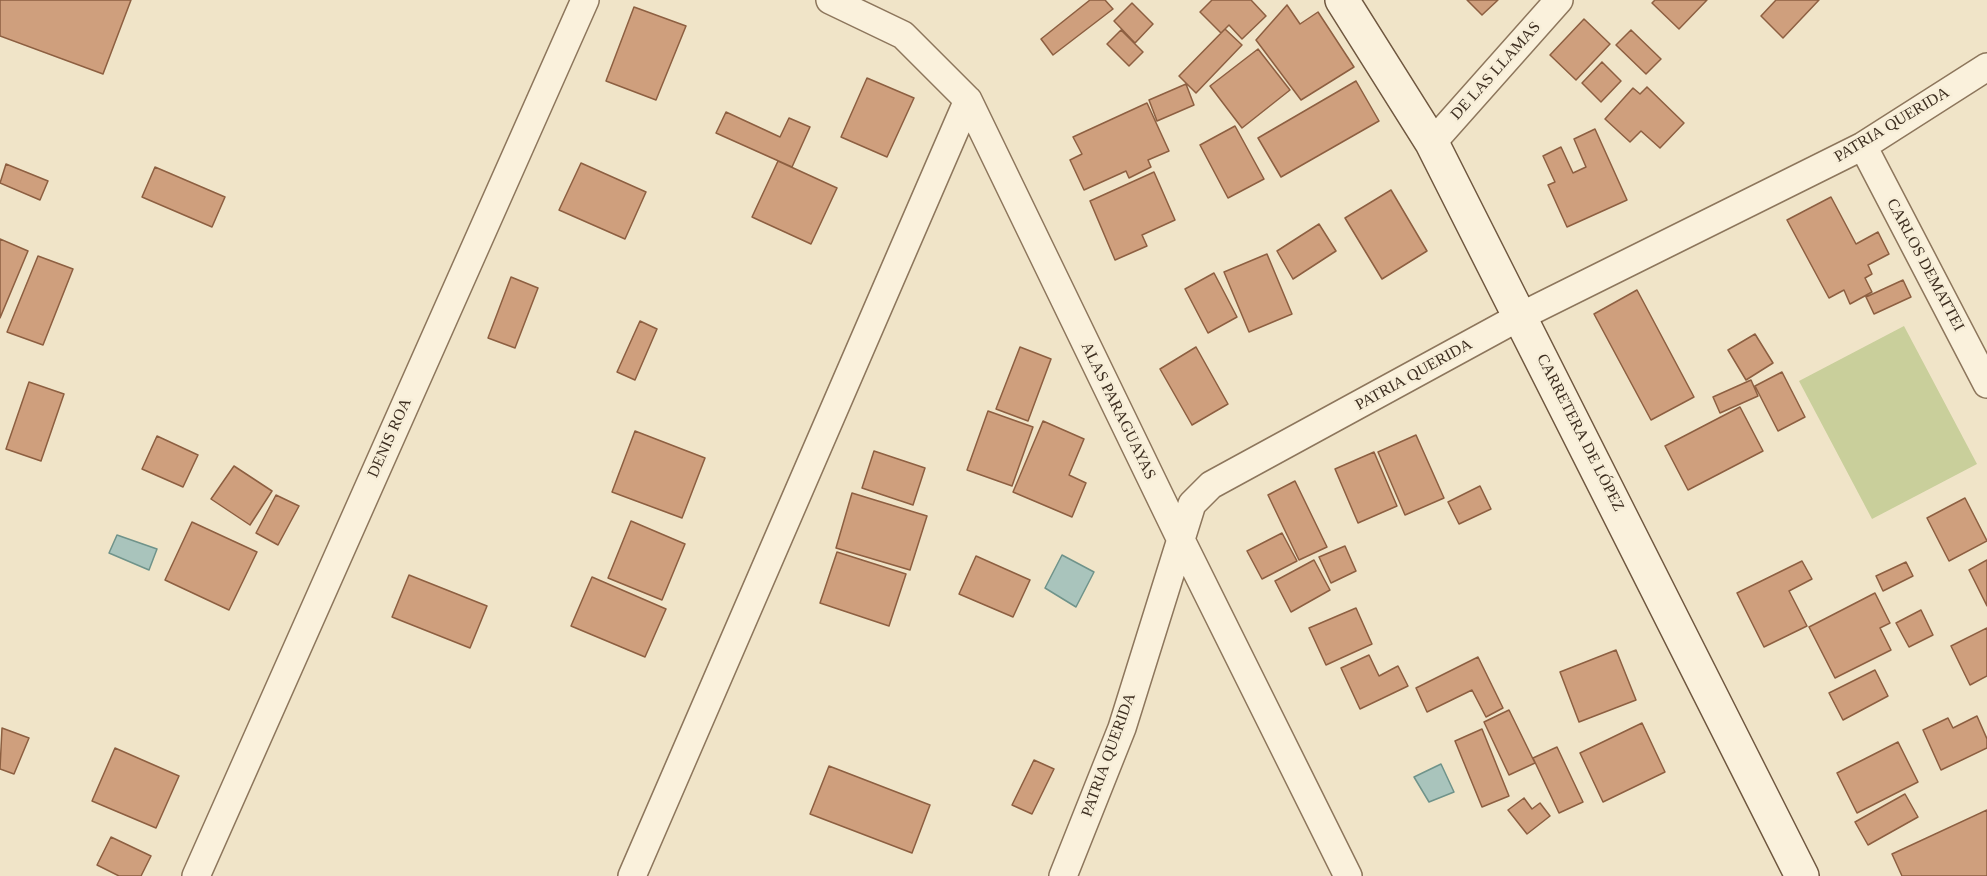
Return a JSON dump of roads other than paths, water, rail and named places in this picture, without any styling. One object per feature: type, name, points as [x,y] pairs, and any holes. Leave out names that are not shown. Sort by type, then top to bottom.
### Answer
[{"type":"main road","name":"CARRETERA DE LÓPEZ","points":[[1342,0],[1432,143],[1802,876]]},
{"type":"street","name":"DENIS ROA","points":[[196,876],[585,0]]},
{"type":"street","name":"ALAS PARAGUAYAS","points":[[830,0],[903,35],[968,100],[1181,540],[1348,876]]},
{"type":"street","name":"DE LAS LLAMAS","points":[[1432,143],[1559,0]]},
{"type":"street","name":"PATRIA QUERIDA","points":[[1063,876],[1122,728],[1192,504],[1211,485],[1521,316],[1863,146],[1987,67]]},
{"type":"street","points":[[633,876],[968,100]]},
{"type":"street","name":"CARLOS DEMATTEI","points":[[1863,146],[1987,384]]},
{"type":"water","points":[[117,535],[157,549],[149,570],[109,553]]},
{"type":"water","points":[[1062,555],[1094,572],[1076,607],[1045,588]]},
{"type":"water","points":[[1441,764],[1454,792],[1429,802],[1414,777]]}]
